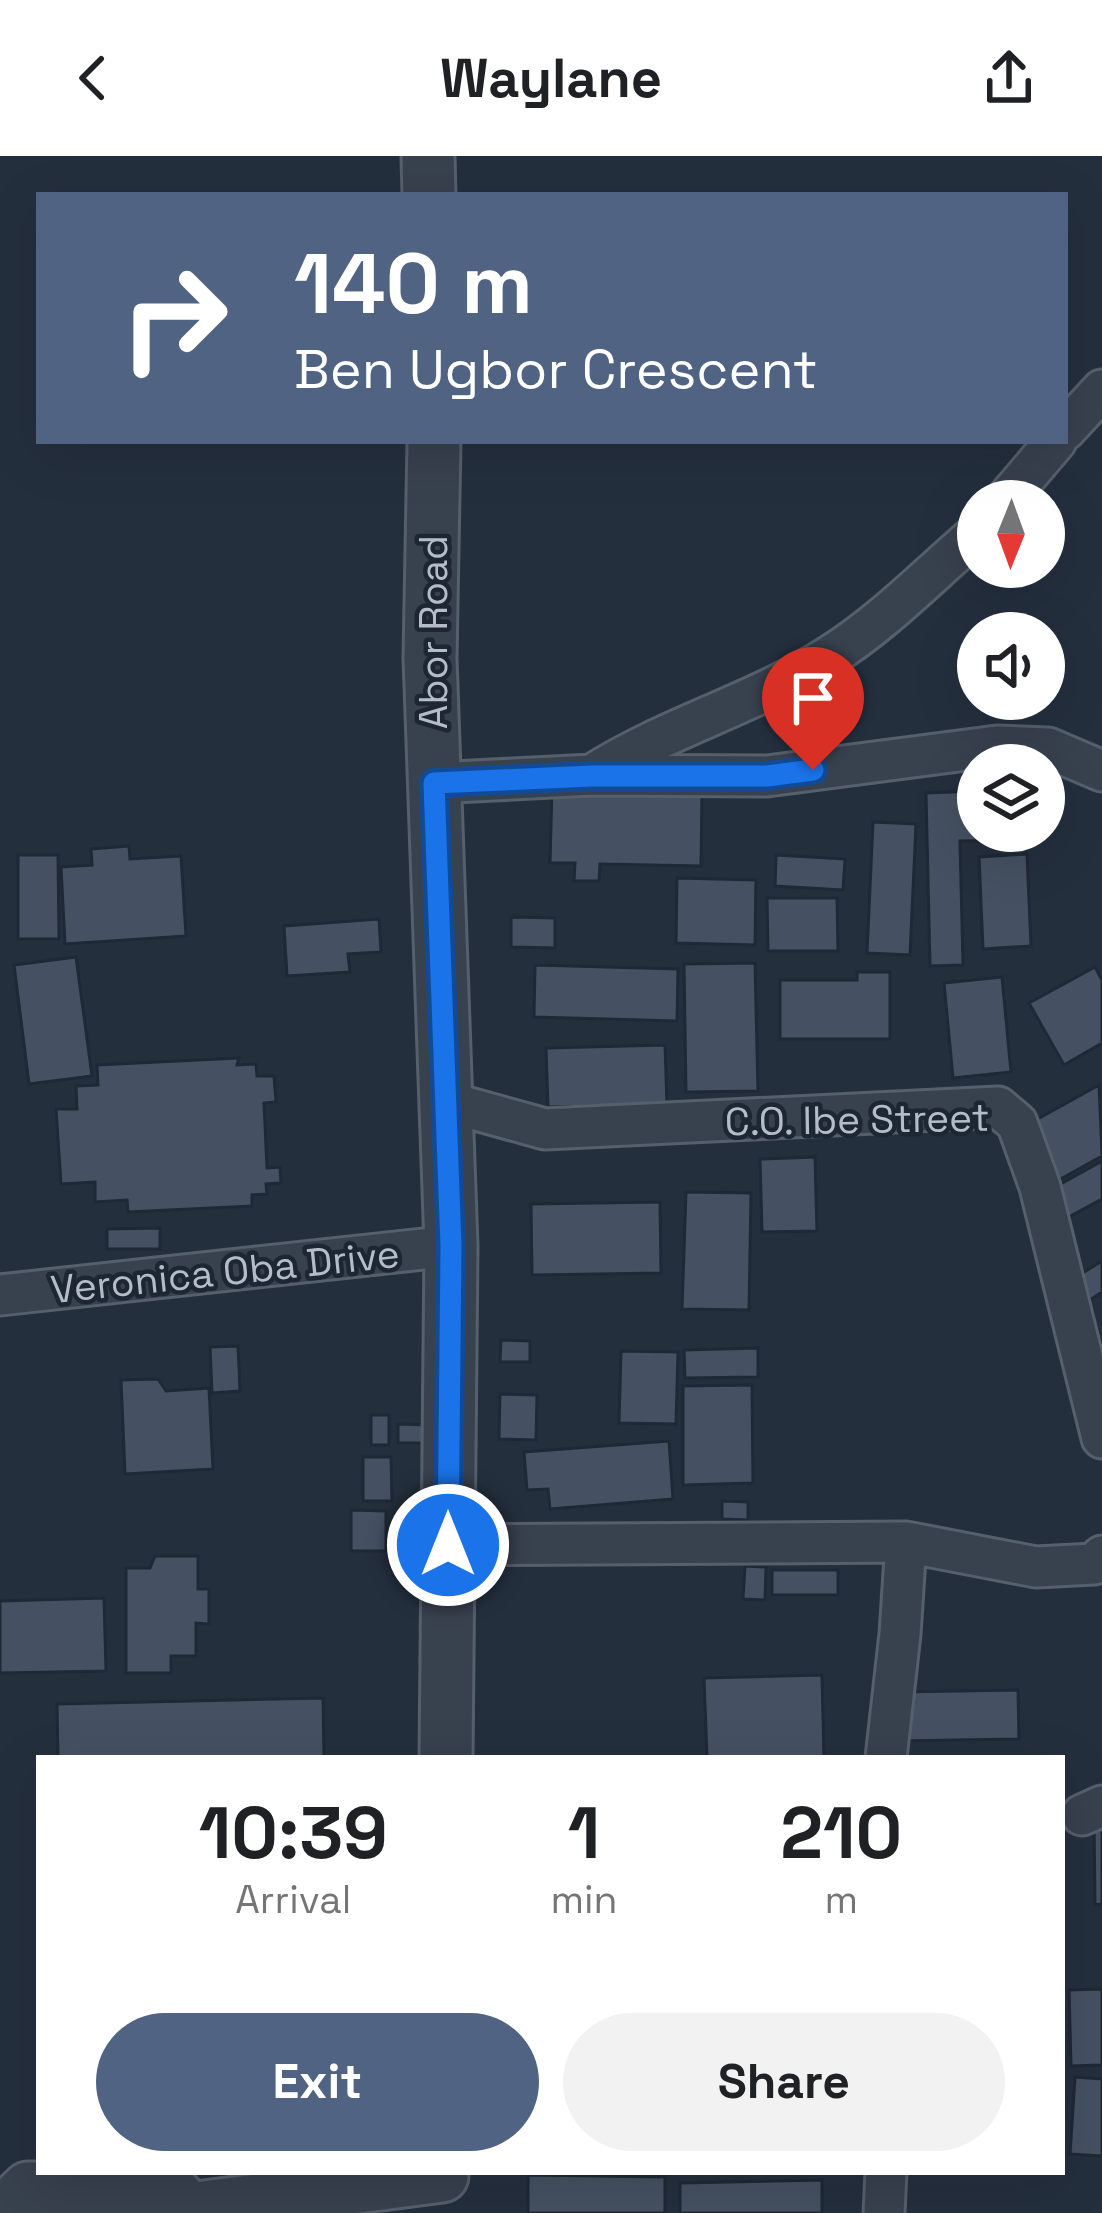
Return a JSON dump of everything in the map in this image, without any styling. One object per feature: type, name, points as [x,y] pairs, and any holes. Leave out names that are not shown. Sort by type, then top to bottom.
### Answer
[{"type":"street","points":[[428,156],[429,192]]},
{"type":"street","points":[[1068,427],[1102,390]]},
{"type":"street","name":"Abor Road","points":[[434,444],[430,658],[451,1246],[446,1755]]},
{"type":"street","points":[[1023,480],[1053,444]]},
{"type":"street","points":[[592,776],[636,747],[752,698],[831,656],[957,551]]},
{"type":"street","points":[[434,783],[592,776],[767,776],[997,746],[1048,748],[1102,770]]},
{"type":"street","name":"C.O. Ibe Street","points":[[444,1101],[545,1129],[998,1107],[1017,1123],[1040,1187],[1102,1438]]},
{"type":"street","name":"Veronica Oba Drive","points":[[0,1295],[451,1246]]},
{"type":"street","points":[[448,1545],[906,1542],[1036,1567],[1094,1564],[1102,1556]]},
{"type":"street","points":[[886,1755],[906,1542]]},
{"type":"street","points":[[884,2213],[886,2175]]},
{"type":"street","points":[[2,2213],[28,2188],[170,2188],[189,2210],[443,2187]]},
{"type":"building","points":[[552,787],[702,791],[701,866],[600,864],[599,881],[574,881],[575,863],[550,863]]},
{"type":"building","points":[[957,792],[963,965],[930,966],[926,793]]},
{"type":"building","points":[[873,822],[916,824],[910,955],[867,953]]},
{"type":"building","points":[[129,846],[130,859],[181,856],[186,936],[65,944],[61,867],[92,865],[91,849]]},
{"type":"building","points":[[1027,854],[1031,946],[983,949],[979,857]]},
{"type":"building","points":[[18,855],[58,855],[59,939],[18,939]]},
{"type":"building","points":[[776,855],[845,859],[843,890],[775,886]]},
{"type":"building","points":[[677,878],[756,880],[755,945],[676,943]]},
{"type":"building","points":[[767,898],[837,898],[838,951],[768,951]]},
{"type":"building","points":[[511,917],[555,918],[555,948],[511,947]]},
{"type":"building","points":[[379,919],[381,952],[348,954],[350,972],[287,976],[284,926]]},
{"type":"building","points":[[76,957],[92,1076],[29,1084],[14,965]]},
{"type":"building","points":[[755,963],[758,1091],[686,1092],[684,964]]},
{"type":"building","points":[[535,965],[678,969],[677,1021],[534,1017]]},
{"type":"building","points":[[1095,967],[1102,980],[1102,1043],[1064,1065],[1029,1003]]},
{"type":"building","points":[[857,972],[890,972],[890,1039],[780,1039],[780,980],[857,980]]},
{"type":"building","points":[[1002,977],[1011,1072],[953,1078],[944,983]]},
{"type":"building","points":[[665,1045],[667,1105],[548,1107],[546,1048]]},
{"type":"building","points":[[239,1058],[237,1065],[256,1064],[257,1076],[274,1076],[276,1102],[264,1103],[267,1168],[280,1167],[281,1183],[266,1184],[267,1194],[252,1195],[252,1206],[128,1212],[127,1200],[95,1202],[95,1182],[61,1184],[56,1109],[77,1109],[76,1086],[98,1085],[97,1065]]},
{"type":"building","points":[[1099,1085],[1102,1156],[1057,1181],[1025,1126]]},
{"type":"building","points":[[815,1157],[817,1231],[762,1232],[760,1159]]},
{"type":"building","points":[[1102,1161],[1102,1199],[1063,1220],[1048,1191]]},
{"type":"building","points":[[686,1192],[751,1193],[749,1310],[682,1309]]},
{"type":"building","points":[[660,1202],[661,1273],[532,1275],[531,1204]]},
{"type":"building","points":[[160,1228],[160,1249],[107,1249],[107,1229]]},
{"type":"building","points":[[1102,1261],[1102,1292],[1090,1300],[1076,1277]]},
{"type":"building","points":[[501,1340],[530,1341],[530,1362],[500,1362]]},
{"type":"building","points":[[238,1346],[240,1391],[212,1393],[210,1347]]},
{"type":"building","points":[[758,1348],[758,1377],[685,1378],[684,1350]]},
{"type":"building","points":[[621,1351],[678,1352],[676,1424],[619,1423]]},
{"type":"building","points":[[158,1379],[166,1391],[209,1388],[213,1469],[125,1474],[121,1380]]},
{"type":"building","points":[[752,1385],[753,1483],[683,1485],[683,1386]]},
{"type":"building","points":[[500,1394],[537,1395],[536,1440],[499,1439]]},
{"type":"building","points":[[371,1415],[389,1415],[389,1445],[371,1445]]},
{"type":"building","points":[[398,1424],[430,1425],[429,1443],[398,1443]]},
{"type":"building","points":[[669,1441],[673,1499],[550,1509],[548,1489],[527,1490],[524,1452]]},
{"type":"building","points":[[363,1457],[391,1457],[392,1501],[363,1501]]},
{"type":"building","points":[[722,1501],[748,1502],[748,1520],[722,1519]]},
{"type":"building","points":[[351,1510],[386,1511],[386,1551],[351,1551]]},
{"type":"building","points":[[155,1556],[198,1556],[198,1589],[209,1589],[209,1624],[196,1623],[196,1656],[171,1656],[171,1673],[126,1673],[126,1568],[150,1568]]},
{"type":"building","points":[[745,1566],[766,1567],[765,1600],[743,1599]]},
{"type":"building","points":[[772,1570],[838,1570],[838,1595],[772,1595]]},
{"type":"building","points":[[104,1598],[106,1671],[0,1673],[0,1601]]},
{"type":"building","points":[[822,1675],[824,1755],[707,1755],[704,1678]]},
{"type":"building","points":[[1018,1690],[1019,1739],[897,1741],[896,1692]]},
{"type":"building","points":[[323,1698],[324,1755],[58,1755],[57,1704]]},
{"type":"building","points":[[1094,1820],[1102,1820],[1102,1904],[1095,1905]]},
{"type":"building","points":[[1102,1989],[1102,2065],[1071,2066],[1069,1990]]},
{"type":"building","points":[[1075,2077],[1102,2079],[1102,2156],[1070,2154]]},
{"type":"building","points":[[528,2175],[665,2177],[665,2213],[528,2213]]},
{"type":"building","points":[[822,2180],[822,2213],[680,2213],[680,2183]]},
{"type":"route","points":[[448,1545],[451,1246],[434,783],[592,776],[767,776],[813,770]]}]
